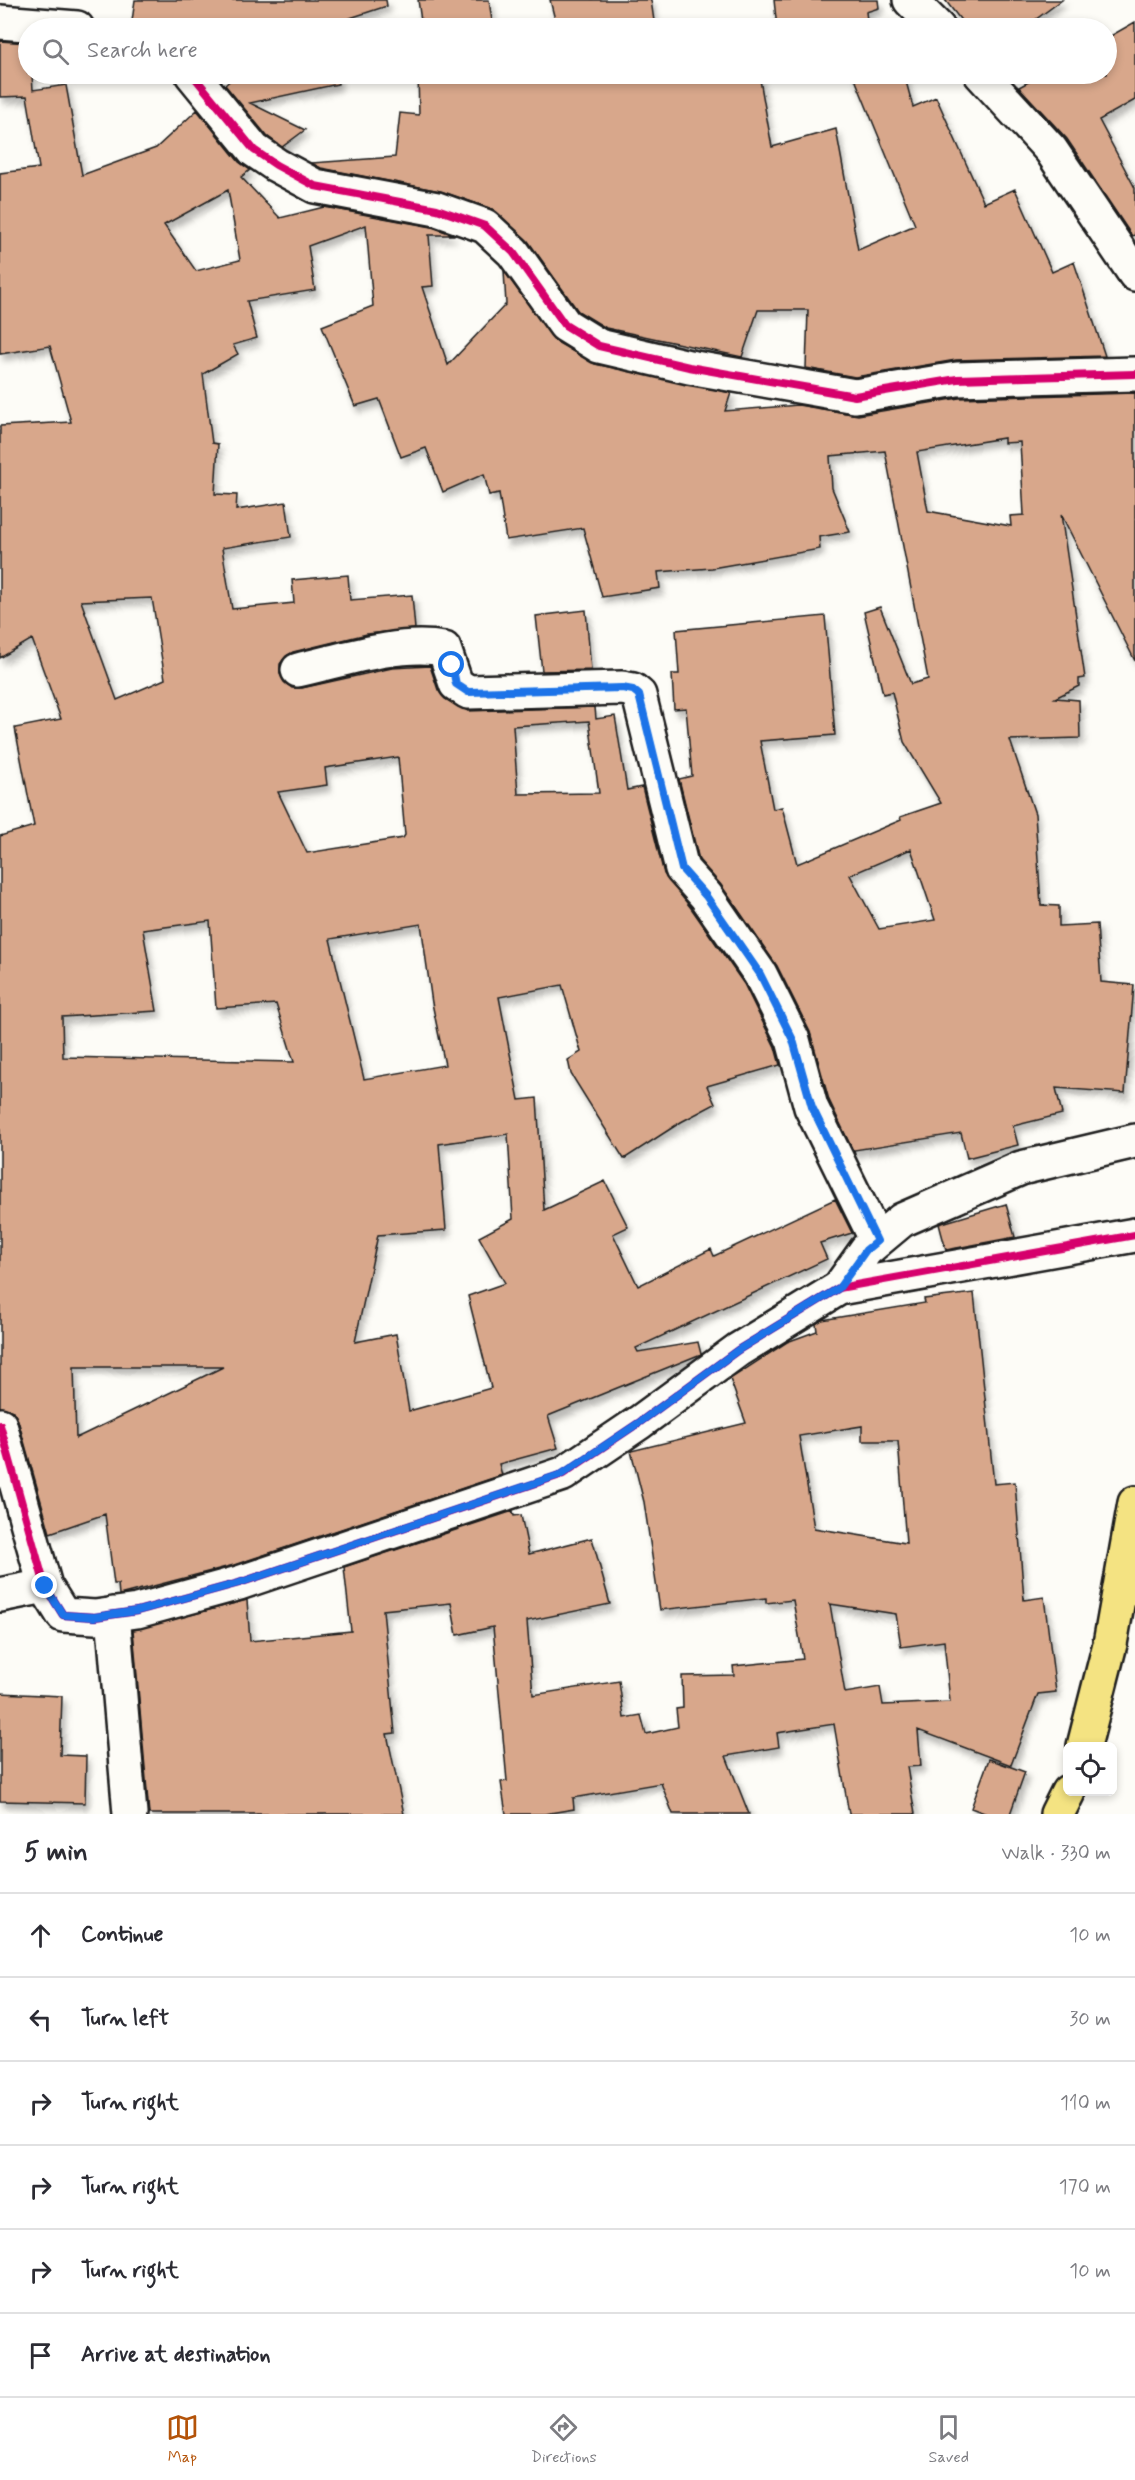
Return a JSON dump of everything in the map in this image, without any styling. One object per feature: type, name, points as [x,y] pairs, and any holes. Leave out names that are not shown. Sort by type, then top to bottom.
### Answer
[{"type":"main road","points":[[1085,1742],[1110,1644],[1135,1504]]},
{"type":"main road","points":[[1057,1814],[1066,1796]]},
{"type":"street","points":[[910,0],[928,18]]},
{"type":"street","points":[[0,22],[18,23]]},
{"type":"street","points":[[200,84],[254,150],[305,181],[325,189],[437,209],[485,226],[513,252],[565,325],[599,346],[689,367],[855,396],[957,379],[1135,374]]},
{"type":"street","points":[[990,84],[1051,150],[1135,274]]},
{"type":"street","points":[[298,670],[394,650],[435,648],[444,649],[449,658],[456,684],[468,692],[622,688],[633,690],[639,695],[682,869],[706,896],[760,974],[793,1040],[812,1107],[877,1241]]},
{"type":"street","points":[[839,1288],[866,1250],[902,1220],[1022,1168],[1135,1141]]},
{"type":"street","points":[[0,1425],[45,1586],[63,1615],[94,1617],[137,1611],[239,1583],[562,1474],[640,1422],[738,1350],[839,1288],[1135,1235]]},
{"type":"street","points":[[0,1595],[45,1586]]},
{"type":"street","points":[[112,1614],[130,1814]]},
{"type":"building","points":[[135,0],[386,0],[387,6],[350,18],[132,18]]},
{"type":"building","points":[[418,0],[489,0],[492,18],[421,18]]},
{"type":"building","points":[[550,0],[651,0],[654,18],[554,18]]},
{"type":"building","points":[[774,0],[878,0],[879,8],[866,12],[867,18],[776,18]]},
{"type":"building","points":[[945,0],[1062,0],[1038,18],[959,18]]},
{"type":"building","points":[[1135,22],[1135,100],[1099,120],[1135,188],[1135,235],[1132,236],[1067,139],[1019,87],[1025,84],[1117,84],[1117,32]]},
{"type":"building","points":[[0,41],[18,42],[18,84],[33,84],[33,90],[66,85],[82,175],[156,148],[197,110],[239,162],[250,170],[241,177],[280,218],[324,207],[432,227],[454,235],[429,235],[433,286],[422,287],[448,365],[506,304],[504,271],[555,341],[595,364],[731,393],[725,411],[798,405],[858,415],[959,398],[1135,393],[1135,661],[1061,514],[1085,678],[1079,679],[1079,686],[1055,698],[1079,700],[1080,738],[1010,740],[1035,814],[1041,905],[1059,906],[1059,926],[1097,924],[1101,982],[1134,985],[1125,1093],[1056,1088],[1062,1114],[1013,1126],[1018,1145],[967,1158],[961,1133],[854,1150],[855,1155],[829,1100],[810,1032],[777,966],[721,885],[699,860],[679,779],[692,776],[686,708],[674,709],[672,674],[679,674],[676,630],[825,616],[835,735],[760,741],[773,809],[782,807],[797,864],[901,820],[900,817],[941,803],[904,742],[892,692],[883,694],[864,612],[880,607],[911,684],[928,679],[885,451],[830,456],[832,488],[850,532],[819,537],[820,549],[712,568],[658,572],[660,588],[602,597],[583,528],[506,540],[499,493],[489,495],[484,474],[443,492],[426,448],[401,457],[379,399],[355,406],[322,326],[373,306],[366,225],[308,246],[315,290],[247,301],[257,338],[233,345],[238,354],[203,374],[212,443],[218,444],[215,494],[237,495],[236,510],[286,502],[291,537],[222,548],[232,609],[294,603],[292,580],[348,575],[350,600],[412,595],[415,629],[367,634],[293,652],[286,656],[280,664],[280,674],[284,682],[292,688],[302,688],[392,668],[430,666],[438,690],[445,699],[468,711],[595,707],[596,719],[615,716],[627,790],[642,787],[664,874],[691,908],[744,984],[775,1047],[780,1065],[707,1086],[715,1104],[681,1122],[624,1159],[571,1074],[568,1060],[581,1052],[562,985],[499,997],[519,1100],[537,1098],[544,1210],[605,1181],[628,1227],[613,1234],[638,1286],[711,1249],[714,1256],[835,1199],[852,1233],[820,1243],[827,1259],[636,1348],[638,1352],[698,1342],[701,1354],[548,1416],[558,1448],[499,1464],[502,1475],[234,1565],[119,1595],[118,1584],[114,1584],[105,1514],[50,1533],[18,1420],[13,1411],[0,1407],[0,836],[34,826],[15,728],[61,719],[32,639],[0,658],[0,426],[71,422],[50,346],[0,354],[0,173],[39,168],[27,96],[0,97]],"holes":[[[228,190],[240,260],[196,271],[164,225]],[[1004,438],[1004,443],[1020,442],[1024,515],[1010,516],[1011,526],[928,511],[917,452]],[[152,598],[165,679],[117,700],[81,601]],[[589,721],[599,793],[518,794],[513,726]],[[398,757],[405,835],[403,838],[307,853],[278,792],[327,785],[325,768]],[[911,849],[935,920],[879,929],[850,875]],[[210,921],[216,1008],[276,1004],[294,1062],[63,1057],[62,1017],[157,1011],[143,930]],[[421,924],[432,1003],[445,1065],[364,1079],[330,939]],[[508,1134],[513,1219],[479,1237],[505,1283],[468,1296],[491,1388],[409,1411],[396,1334],[355,1342],[378,1235],[446,1230],[439,1144]],[[74,1367],[223,1367],[76,1438]]]},
{"type":"building","points":[[338,84],[250,103],[305,130],[282,147],[267,136],[225,85]]},
{"type":"building","points":[[418,84],[761,84],[772,147],[836,129],[858,250],[915,225],[857,84],[907,84],[913,107],[936,97],[984,203],[1015,189],[1052,272],[1074,262],[1105,356],[956,360],[855,377],[806,368],[808,310],[758,310],[742,357],[606,328],[578,311],[528,241],[492,209],[440,191],[321,168],[311,163],[395,157],[400,113],[419,115]]},
{"type":"building","points":[[586,610],[591,670],[542,671],[536,616]]},
{"type":"building","points":[[1006,1204],[1015,1237],[946,1250],[939,1224]]},
{"type":"building","points":[[974,1293],[994,1484],[1015,1482],[1024,1600],[1044,1597],[1056,1692],[1038,1694],[1011,1765],[918,1730],[921,1766],[907,1767],[915,1814],[849,1814],[834,1724],[777,1733],[779,1747],[726,1756],[749,1814],[673,1814],[661,1783],[573,1798],[574,1809],[544,1814],[506,1814],[501,1782],[507,1781],[493,1627],[457,1635],[451,1603],[383,1610],[395,1733],[387,1734],[404,1814],[149,1814],[133,1630],[247,1600],[250,1641],[351,1631],[344,1567],[513,1511],[514,1516],[521,1515],[529,1554],[592,1538],[610,1604],[527,1621],[533,1695],[619,1681],[624,1718],[641,1715],[646,1734],[678,1727],[676,1709],[683,1708],[682,1676],[734,1675],[733,1666],[803,1659],[793,1600],[766,1603],[766,1598],[660,1610],[644,1502],[631,1451],[746,1423],[730,1379],[787,1342],[817,1331],[816,1324],[822,1320],[925,1303],[924,1299]],"holes":[[[862,1426],[862,1441],[898,1441],[906,1543],[814,1528],[799,1436]],[[830,1604],[896,1614],[901,1647],[944,1641],[950,1702],[883,1705],[880,1687],[845,1693]]]},
{"type":"building","points":[[0,1693],[62,1696],[60,1755],[86,1756],[85,1803],[0,1801]]},
{"type":"building","points":[[989,1759],[1025,1772],[1010,1814],[987,1814],[971,1808]]},
{"type":"cycle path","points":[[200,84],[254,150],[315,186],[437,209],[485,226],[513,252],[565,325],[599,346],[689,367],[855,396],[957,379],[1135,374]]},
{"type":"cycle path","points":[[0,1425],[45,1586],[63,1615],[95,1617],[137,1611],[239,1583],[563,1474],[640,1422],[738,1350],[839,1288],[1135,1235]]},
{"type":"route","points":[[45,1586],[53,1604],[63,1615],[94,1617],[137,1611],[239,1583],[562,1474],[640,1422],[738,1350],[839,1288],[866,1250],[877,1241],[812,1107],[793,1040],[760,974],[706,896],[682,869],[639,695],[633,690],[622,688],[468,692],[463,691],[456,684],[452,665]]}]
